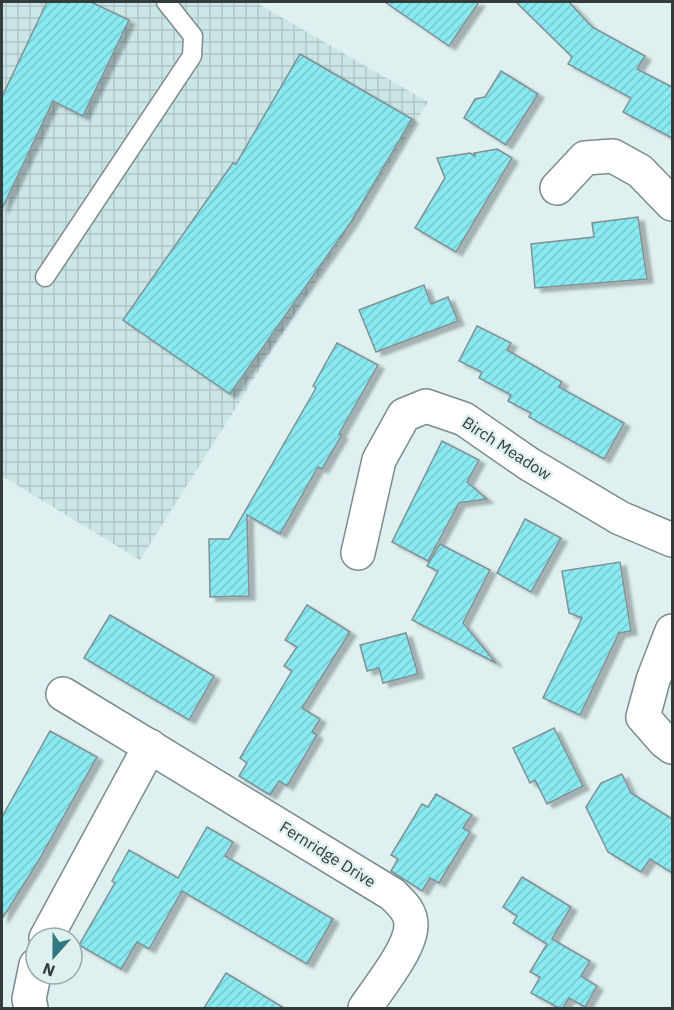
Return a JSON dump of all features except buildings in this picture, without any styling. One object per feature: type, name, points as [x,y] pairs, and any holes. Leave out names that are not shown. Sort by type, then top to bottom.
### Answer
[{"type":"street","points":[[557,188],[585,158],[613,156],[640,171],[672,204]]},
{"type":"street","name":"Birch Meadow","points":[[358,553],[379,460],[404,416],[426,406],[465,419],[529,464],[620,518],[672,540]]},
{"type":"street","points":[[672,631],[653,680],[643,717],[672,747]]},
{"type":"street","name":"Fernridge Drive","points":[[63,694],[392,894],[407,909],[411,925],[405,945],[365,1008]]},
{"type":"street","points":[[52,926],[150,746]]},
{"type":"street","points":[[31,1008],[32,986]]},
{"type":"lane","points":[[45,277],[192,56],[193,36],[166,2]]},
{"type":"shaded area","points":[[2,2],[255,2],[428,102],[140,560],[2,476]]}]
